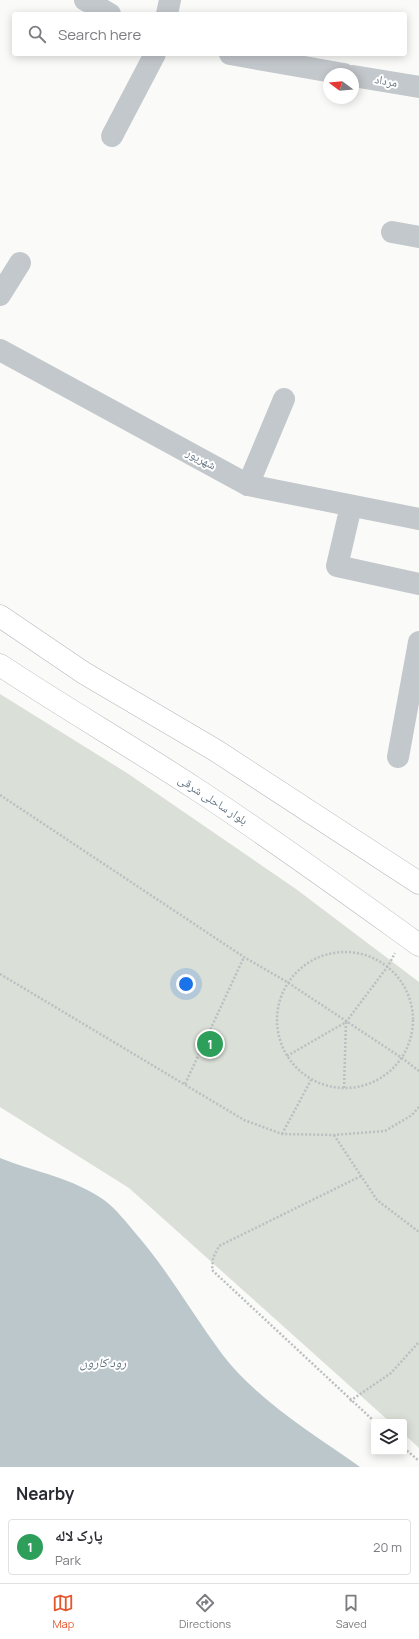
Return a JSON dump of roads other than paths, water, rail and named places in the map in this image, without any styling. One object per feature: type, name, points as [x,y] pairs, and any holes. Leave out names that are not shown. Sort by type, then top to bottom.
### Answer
[{"type":"main road","points":[[0,616],[84,672],[215,750],[419,883]]},
{"type":"main road","name":"بلوار ساحلی شرقی","points":[[0,665],[64,707],[199,791],[310,866],[412,940]]},
{"type":"street","points":[[85,0],[106,12]]},
{"type":"street","points":[[167,12],[170,0]]},
{"type":"street","points":[[112,136],[154,56]]},
{"type":"street","points":[[241,56],[323,70]]},
{"type":"street","name":"مرداد","points":[[359,77],[419,87]]},
{"type":"street","points":[[392,232],[419,237]]},
{"type":"street","points":[[0,296],[20,263]]},
{"type":"street","name":"شهریور","points":[[0,350],[248,485],[419,519]]},
{"type":"street","points":[[248,485],[284,399]]},
{"type":"street","points":[[351,506],[337,566],[419,584]]},
{"type":"street","points":[[398,757],[419,642]]},
{"type":"water","name":"رود کارون","points":[[0,1158],[80,1186],[104,1200],[121,1216],[149,1249],[211,1339],[236,1371],[252,1387],[286,1415],[360,1467],[0,1467]]},
{"type":"place","name":"پارک لاله","points":[[210,1044]]}]
